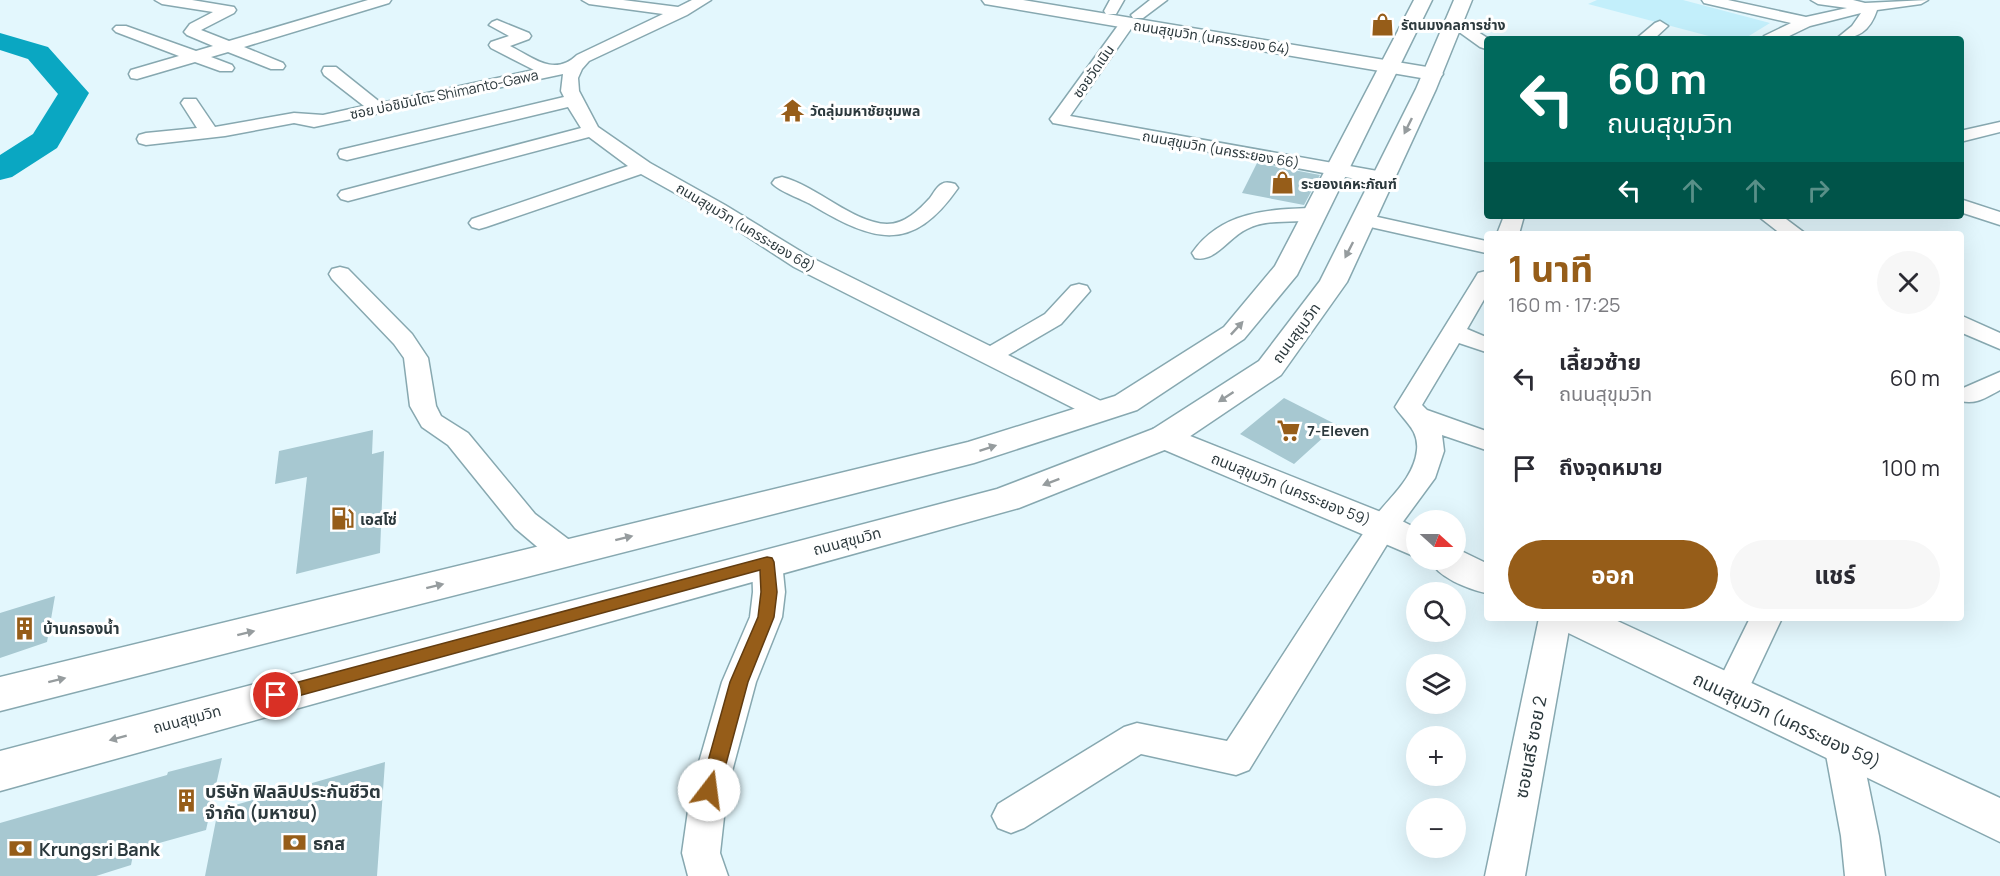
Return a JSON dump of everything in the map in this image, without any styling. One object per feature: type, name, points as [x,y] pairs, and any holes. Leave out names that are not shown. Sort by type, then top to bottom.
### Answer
[{"type":"main road","name":"ถนนสุขุมวิท (นครระยอง 64)","points":[[991,0],[1132,19],[1435,68]]},
{"type":"main road","name":"ถนนสุขุมวิท (นครระยอง 64)","points":[[1047,0],[1114,5],[1132,19]]},
{"type":"main road","points":[[0,694],[974,452],[1126,403],[1234,333],[1287,269],[1422,0]]},
{"type":"main road","name":"ถนนสุขุมวิท","points":[[0,771],[1007,499],[1165,437],[1270,368],[1333,282],[1435,68],[1463,0]]},
{"type":"main road","name":"ถนนสุขุมวิท (นครระยอง 59)","points":[[1165,437],[1383,527],[1406,539]]},
{"type":"main road","points":[[1466,569],[1484,578]]},
{"type":"main road","name":"ถนนสุขุมวิท (นครระยอง 59)","points":[[1580,621],[2000,821]]},
{"type":"street","points":[[162,0],[234,7],[195,27],[192,32],[277,66]]},
{"type":"street","points":[[137,74],[384,0]]},
{"type":"street","points":[[589,0],[682,12]]},
{"type":"street","points":[[574,67],[583,58],[704,0]]},
{"type":"street","points":[[1132,19],[1160,0]]},
{"type":"street","points":[[1709,0],[1806,22]]},
{"type":"street","points":[[1755,10],[1767,0]]},
{"type":"street","points":[[1818,0],[1870,10],[1857,29],[1848,36]]},
{"type":"street","points":[[1776,36],[1806,22],[1835,17],[1865,8],[1921,0]]},
{"type":"street","name":"ซอยวัดเนิน","points":[[1059,119],[1132,19]]},
{"type":"street","points":[[1454,21],[1484,43]]},
{"type":"street","points":[[497,25],[523,36],[497,45],[550,72]]},
{"type":"street","points":[[1648,36],[1660,26]]},
{"type":"street","points":[[121,29],[226,68]]},
{"type":"street","name":"ซอย บ่อชิมันโตะ Shimanto-Gawa","points":[[146,139],[246,128],[294,118],[319,121],[574,67]]},
{"type":"street","name":"ถนนสุขุมวิท (นครระยอง 68)","points":[[574,67],[570,78],[570,91],[583,119],[592,131],[643,167],[718,209],[802,262],[1100,411]]},
{"type":"street","points":[[330,71],[377,108]]},
{"type":"street","points":[[347,154],[574,100]]},
{"type":"street","points":[[190,103],[208,132]]},
{"type":"street","name":"ถนนสุขุมวิท (นครระยอง 66)","points":[[1059,119],[1383,178]]},
{"type":"street","points":[[1964,136],[2000,128]]},
{"type":"street","points":[[348,195],[592,131]]},
{"type":"street","points":[[479,223],[643,167]]},
{"type":"street","points":[[782,183],[876,230],[896,229],[914,222],[924,215],[948,188]]},
{"type":"street","points":[[1964,206],[2000,219]]},
{"type":"street","points":[[1203,254],[1221,233],[1249,219],[1315,214]]},
{"type":"street","points":[[1772,219],[1790,231]]},
{"type":"street","points":[[1364,220],[1484,246]]},
{"type":"street","points":[[340,274],[403,339],[416,358],[423,406],[431,421],[458,439],[525,521],[565,553]]},
{"type":"street","points":[[1484,281],[1408,407],[1420,417],[1484,440]]},
{"type":"street","points":[[990,357],[1014,340],[1053,319],[1079,291]]},
{"type":"street","points":[[1964,324],[2000,342]]},
{"type":"street","points":[[1454,332],[1484,344]]},
{"type":"street","points":[[1970,395],[2000,381]]},
{"type":"street","points":[[1011,816],[1137,738],[1236,759],[1383,527],[1413,489],[1430,457],[1430,438],[1420,417]]},
{"type":"street","points":[[708,876],[701,854],[709,790],[739,682],[766,617],[769,592],[767,562]]},
{"type":"street","name":"ซอยเสรี ซอย 2","points":[[1505,876],[1554,621]]},
{"type":"street","points":[[1730,693],[1765,621]]},
{"type":"street","points":[[1842,744],[1860,836],[1865,876]]},
{"type":"shaded area","points":[[1597,0],[1683,0],[1770,23],[1749,36],[1709,36],[1588,4]]},
{"type":"building","name":"ระยองเคหะภัณฑ์","points":[[1257,163],[1320,175],[1304,205],[1242,193]]},
{"type":"building","name":"7-Eleven","points":[[1284,398],[1337,425],[1294,464],[1240,434]]},
{"type":"building","name":"เอสโซ่","points":[[373,430],[372,454],[384,451],[380,553],[296,574],[307,477],[275,484],[279,451]]},
{"type":"building","name":"บ้านกรองน้ำ","points":[[55,596],[47,642],[0,658],[0,613]]},
{"type":"building","points":[[222,758],[206,830],[134,850],[131,865],[96,876],[0,876],[0,823]]},
{"type":"building","name":"ธกส","points":[[385,762],[377,876],[205,876],[218,810]]},
{"type":"waterway","points":[[0,41],[38,53],[74,93],[45,141],[0,170]]},
{"type":"place","name":"รัตนมงคลการช่าง","points":[[1383,24]]},
{"type":"place","name":"วัดลุ่มมหาชัยชุมพล","points":[[792,110]]},
{"type":"place","name":"ระยองเคหะภัณฑ์","points":[[1283,183]]},
{"type":"place","name":"7-Eleven","points":[[1289,430]]},
{"type":"place","name":"เอสโซ่","points":[[342,519]]},
{"type":"place","name":"บ้านกรองน้ำ","points":[[25,628]]},
{"type":"place","name":"บริษัท ฟิลลิปประกันชีวิต จำกัด (มหาชน)","points":[[187,801]]},
{"type":"place","name":"ธกส","points":[[295,843]]},
{"type":"place","name":"Krungsri Bank","points":[[21,849]]},
{"type":"route","points":[[276,695],[767,562],[769,592],[766,617],[739,682],[709,790]]}]
